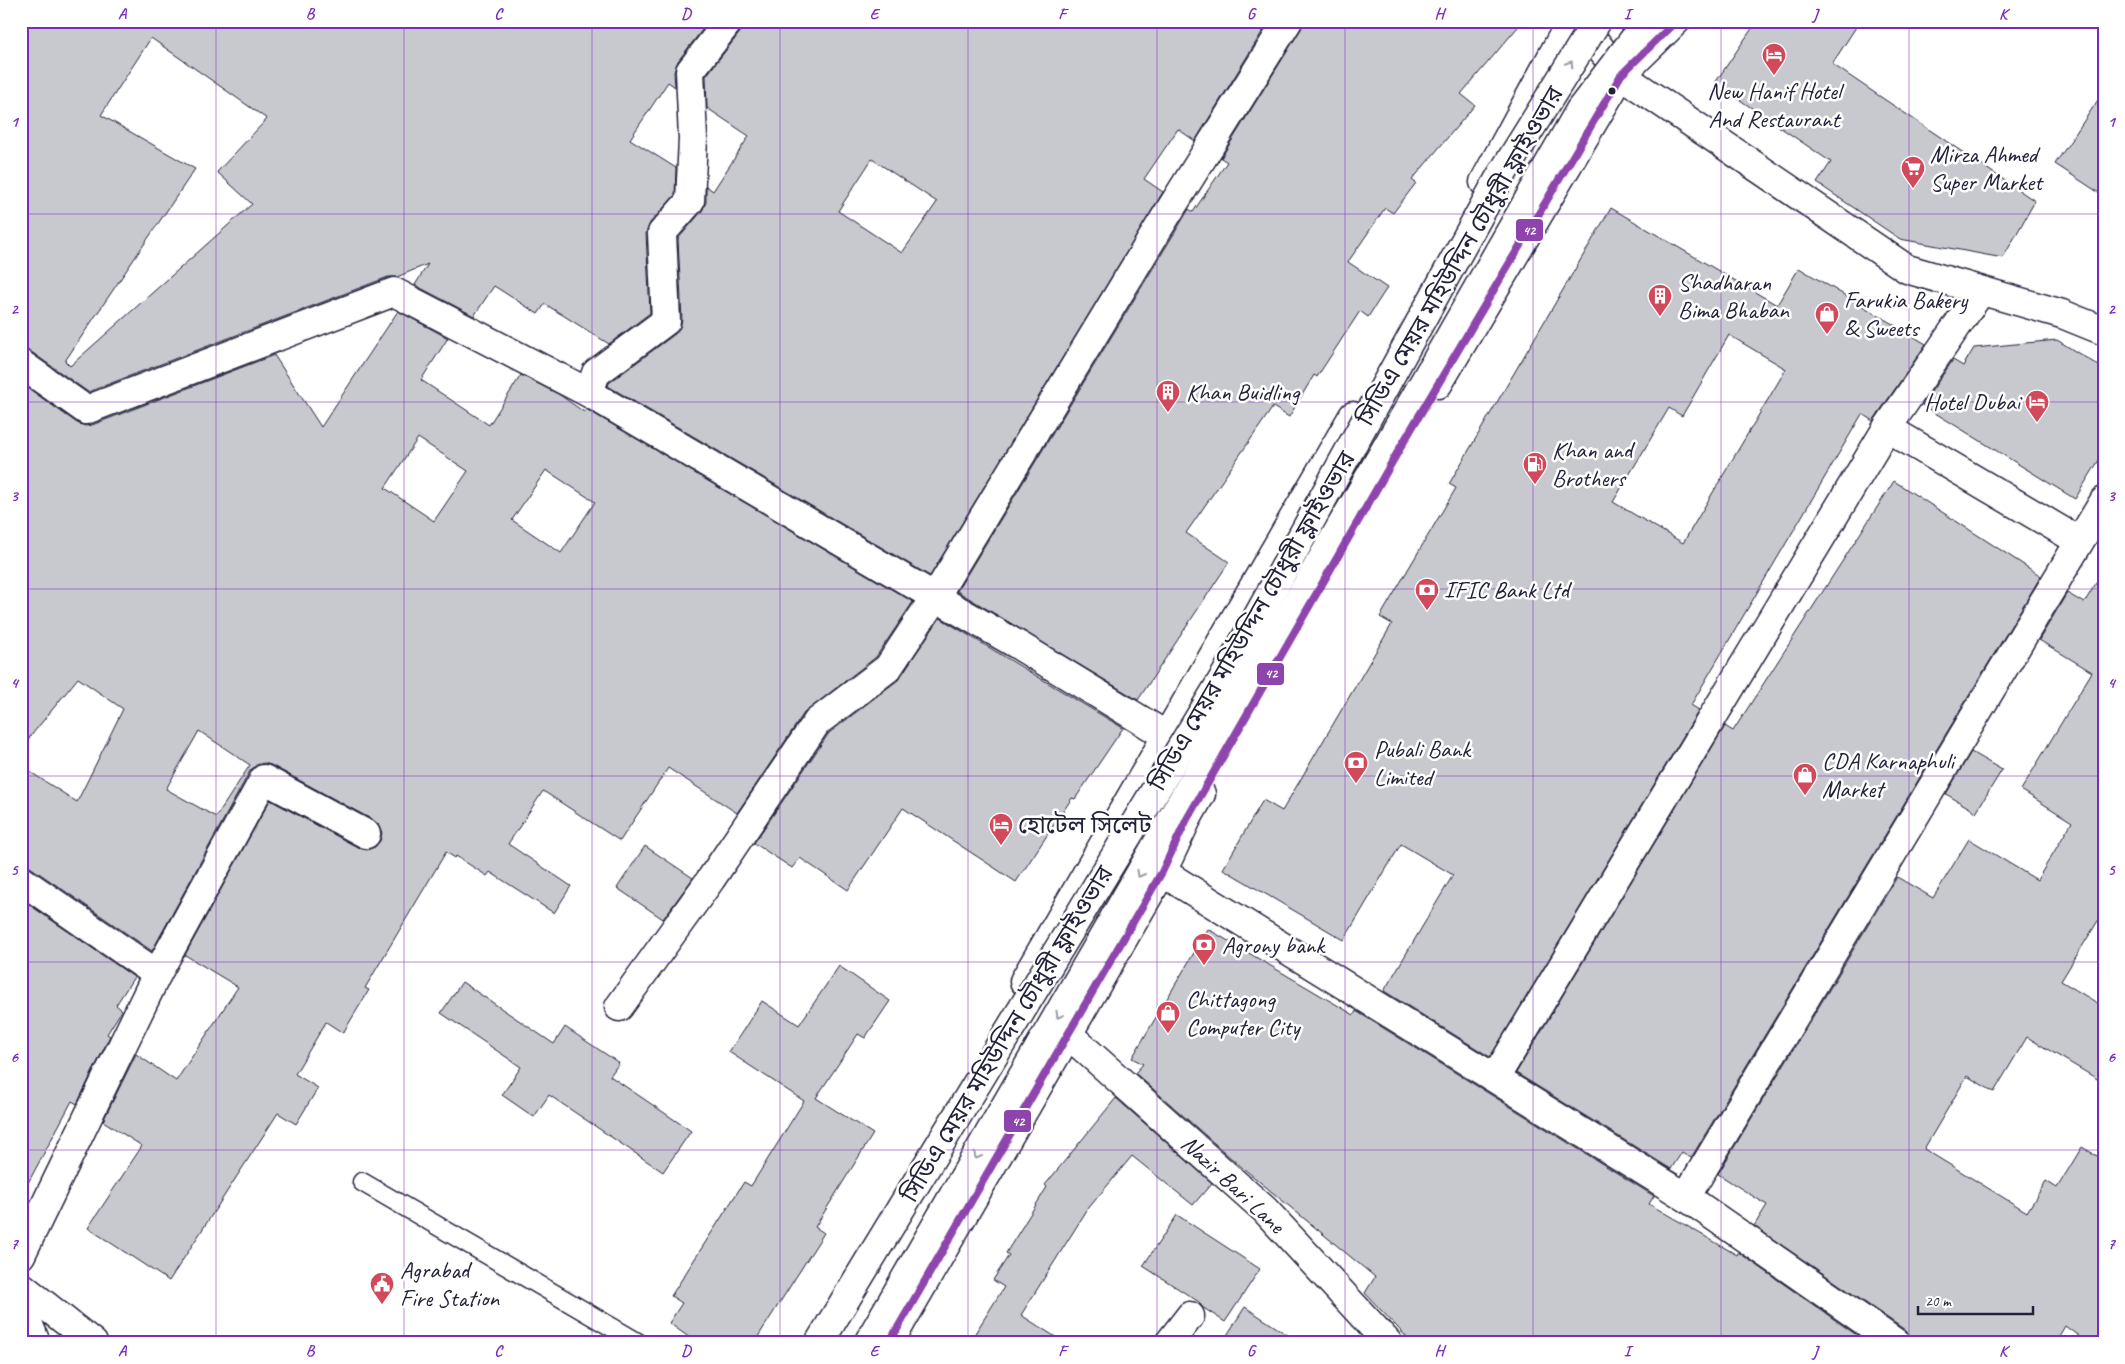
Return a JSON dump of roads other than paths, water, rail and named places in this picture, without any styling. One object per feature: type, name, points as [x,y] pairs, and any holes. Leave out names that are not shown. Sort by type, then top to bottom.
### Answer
[{"type":"main road","points":[[589,393],[596,373],[666,321],[662,233],[690,201],[693,139],[690,71],[729,21]]},
{"type":"main road","points":[[619,1007],[711,880],[817,722],[888,668],[935,597],[1158,229],[1288,21]]},
{"type":"main road","points":[[812,1343],[1397,342],[1571,21]]},
{"type":"main road","points":[[1579,21],[1621,74],[1907,270],[2062,314],[2104,332]]},
{"type":"main road","name":"সিডিএ মেয়র মহিউদ্দিন চৌধুরী ফ্লাইওভার","points":[[819,1343],[1226,674],[1500,179],[1597,21]]},
{"type":"main road","points":[[868,1343],[1580,110],[1648,21]]},
{"type":"main road","points":[[889,1343],[1069,1035],[1162,872],[1187,819],[1398,451],[1621,74],[1676,21]]},
{"type":"main road","points":[[1495,1078],[1887,428],[1981,291]]},
{"type":"main road","points":[[21,364],[86,410],[394,292],[589,393],[1018,644],[1167,736]]},
{"type":"main road","points":[[1887,428],[2079,541]]},
{"type":"main road","points":[[1686,1197],[2104,501]]},
{"type":"main road","points":[[21,1256],[157,974],[264,779],[366,834]]},
{"type":"main road","points":[[1162,872],[1686,1197],[1896,1343]]},
{"type":"main road","points":[[21,880],[157,974]]},
{"type":"main road","name":"Nazir Bari Lane","points":[[1069,1035],[1265,1210],[1388,1343]]},
{"type":"main road","points":[[21,1286],[93,1343]]},
{"type":"main road","points":[[21,1305],[36,1343]]},
{"type":"main road","points":[[1169,1343],[1190,1316]]},
{"type":"lane","points":[[362,1182],[639,1343]]},
{"type":"place","name":"New Hanif Hotel And Restaurant","points":[[1774,76]]},
{"type":"place","name":"Mirza Ahmed Super Market","points":[[1913,189]]},
{"type":"place","name":"Shadharan Bima Bhaban","points":[[1660,317]]},
{"type":"place","name":"Farukia Bakery & Sweets","points":[[1827,335]]},
{"type":"place","name":"Khan Buidling","points":[[1168,413]]},
{"type":"place","name":"Hotel Dubai","points":[[2037,423]]},
{"type":"place","name":"Khan and Brothers","points":[[1535,485]]},
{"type":"place","name":"IFIC Bank Ltd","points":[[1427,611]]},
{"type":"place","name":"Pubali Bank Limited","points":[[1356,784]]},
{"type":"place","name":"CDA Karnaphuli Market","points":[[1805,796]]},
{"type":"place","name":"হোটেল সিলেট","points":[[1001,846]]},
{"type":"place","name":"Agrony bank","points":[[1204,966]]},
{"type":"place","name":"Chittagong Computer City","points":[[1168,1034]]},
{"type":"place","name":"Agrabad Fire Station","points":[[382,1305]]}]
